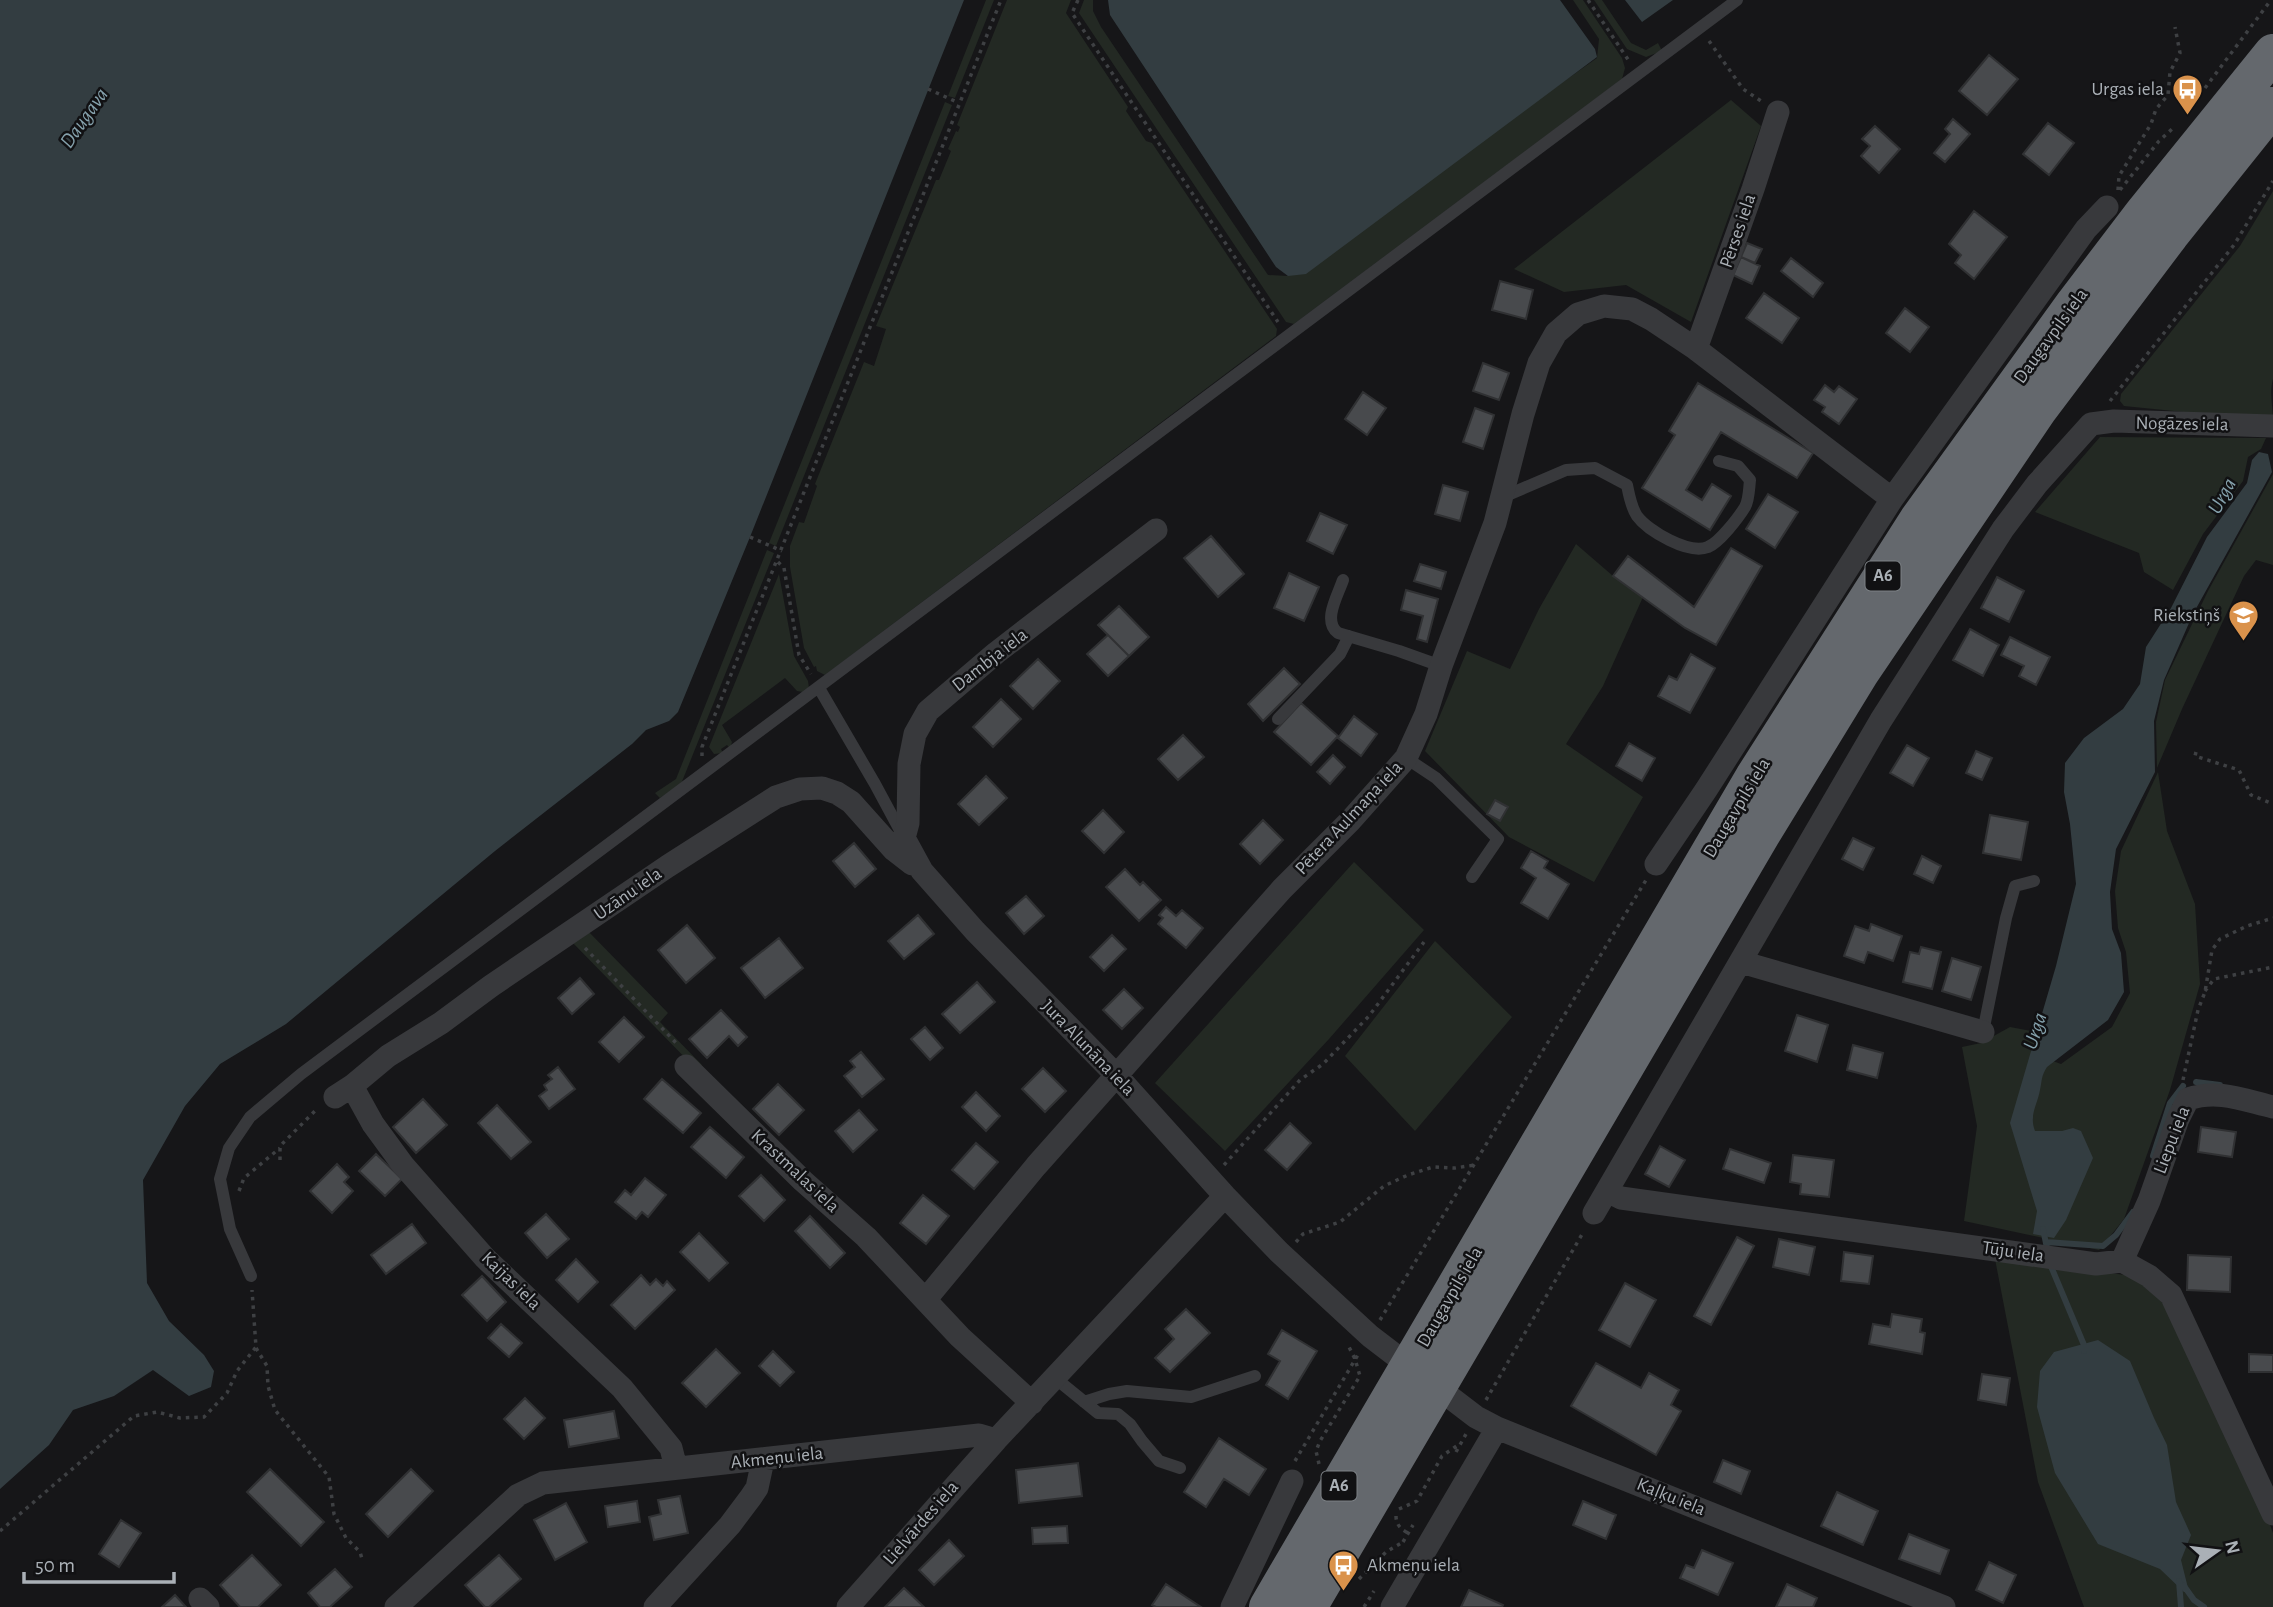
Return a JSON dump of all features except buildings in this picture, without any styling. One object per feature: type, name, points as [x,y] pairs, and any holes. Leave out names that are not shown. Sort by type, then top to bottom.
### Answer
[{"type":"highway","name":"Daugavpils iela","points":[[1308,1607],[1423,1376],[1754,777],[1918,520],[2075,303],[2142,215],[2273,53]]},
{"type":"highway","name":"Daugavpils iela","points":[[1268,1607],[1423,1376],[1860,673],[2038,410],[2170,235],[2273,106]]},
{"type":"street","name":"Pērses iela","points":[[1696,349],[1754,189],[1778,112]]},
{"type":"street","points":[[1656,864],[1892,499],[2086,229],[2112,199]]},
{"type":"street","name":"Pētera Aulmaņa iela","points":[[926,1299],[1036,1166],[1282,890],[1350,821],[1406,758],[1426,714],[1441,666],[1495,523],[1522,414],[1539,363],[1556,333],[1578,314],[1604,306],[1632,309],[1696,349]]},
{"type":"street","points":[[1696,349],[1892,499]]},
{"type":"street","name":"Nogāzes iela","points":[[2091,424],[2114,421],[2273,426]]},
{"type":"street","points":[[1594,1213],[1881,720],[2003,529],[2037,484],[2091,424]]},
{"type":"street","name":"Dambja iela","points":[[904,838],[908,823],[909,764],[915,734],[928,710],[996,653],[1156,530]]},
{"type":"street","name":"Uzānu iela","points":[[343,1091],[388,1056],[491,986],[776,797],[800,789],[822,788],[836,793],[851,802],[894,850],[922,871]]},
{"type":"street","name":"Jura Alunāna iela","points":[[904,838],[922,871],[975,931],[1117,1076],[1279,1252],[1370,1336],[1423,1376]]},
{"type":"street","points":[[1741,962],[1983,1032]]},
{"type":"street","name":"Krastmalas iela","points":[[686,1066],[803,1181],[866,1237],[960,1337],[1032,1403]]},
{"type":"street","name":"Kaijas iela","points":[[343,1091],[373,1124],[403,1166],[485,1258],[622,1388],[671,1448],[676,1468]]},
{"type":"street","name":"Liepu iela","points":[[2122,1261],[2149,1200],[2188,1098],[2204,1094],[2226,1095],[2273,1107]]},
{"type":"street","points":[[996,1440],[1055,1378],[1218,1188]]},
{"type":"street","name":"Tūju iela","points":[[1607,1191],[1621,1198],[2096,1264],[2122,1261]]},
{"type":"street","points":[[2122,1261],[2149,1276],[2171,1295],[2273,1514]]},
{"type":"street","name":"Kaļķu iela","points":[[1423,1376],[1476,1417],[1497,1428],[1944,1607]]},
{"type":"street","points":[[1392,1607],[1497,1428]]},
{"type":"street","name":"Akmeņu iela","points":[[396,1607],[518,1495],[543,1483],[979,1435],[996,1440]]},
{"type":"street","name":"Lielvārdes iela","points":[[848,1607],[996,1440]]},
{"type":"street","points":[[655,1607],[730,1525],[751,1497],[757,1488],[763,1460]]},
{"type":"street","points":[[1232,1607],[1292,1481]]},
{"type":"lane","points":[[251,1276],[230,1229],[220,1179],[229,1148],[250,1117],[301,1074],[1737,0]]},
{"type":"lane","points":[[1503,497],[1566,470],[1595,468],[1628,485],[1630,501],[1638,517],[1672,542],[1690,549],[1709,547],[1724,535],[1746,506],[1750,480],[1738,466],[1719,461]]},
{"type":"lane","points":[[1343,580],[1329,620],[1332,629],[1441,666]]},
{"type":"lane","points":[[1278,719],[1340,654],[1349,636]]},
{"type":"lane","name":"Jura Alunāna iela","points":[[819,688],[904,838]]},
{"type":"lane","points":[[1406,758],[1436,778],[1499,839],[1472,877]]},
{"type":"lane","points":[[1983,1032],[2006,918],[2015,887],[2034,881]]},
{"type":"lane","points":[[1084,1402],[1127,1391],[1191,1397],[1255,1376]]},
{"type":"lane","points":[[1055,1378],[1098,1413],[1118,1414],[1130,1424],[1159,1461],[1180,1468]]},
{"type":"path","points":[[707,771],[701,760],[702,747],[1001,0]]},
{"type":"path","points":[[1078,0],[1072,13],[1287,336]]},
{"type":"path","points":[[1588,0],[1638,74]]},
{"type":"path","points":[[2200,96],[2271,0]]},
{"type":"path","points":[[2112,199],[2119,176],[2151,124],[2156,108],[2168,94],[2170,72],[2180,53],[2175,27]]},
{"type":"path","points":[[1700,28],[1743,89],[1778,112]]},
{"type":"path","points":[[928,89],[960,103]]},
{"type":"path","points":[[2112,199],[2159,141],[2179,122]]},
{"type":"path","points":[[2091,424],[2234,245],[2273,181]]},
{"type":"path","points":[[750,537],[782,551]]},
{"type":"path","points":[[778,562],[783,568],[799,655],[819,688]]},
{"type":"path","points":[[2196,752],[2195,756],[2240,768],[2251,795],[2273,804]]},
{"type":"path","points":[[1377,1325],[1656,864]]},
{"type":"path","points":[[2188,1098],[2183,1078],[2198,1010],[2205,992],[2211,950],[2220,939],[2247,926],[2273,918]]},
{"type":"path","points":[[570,933],[688,1055],[686,1066]]},
{"type":"path","points":[[1218,1188],[1300,1080],[1323,1064],[1369,1016],[1424,942]]},
{"type":"path","points":[[2205,992],[2214,979],[2273,967]]},
{"type":"path","points":[[228,1219],[244,1178],[280,1148],[288,1136],[320,1106],[343,1091]]},
{"type":"path","points":[[280,1148],[281,1160]]},
{"type":"path","points":[[1279,1252],[1299,1240],[1303,1234],[1340,1222],[1384,1186],[1408,1175],[1433,1167],[1475,1165]]},
{"type":"path","points":[[251,1276],[256,1348],[267,1366],[268,1386],[275,1410],[329,1477],[334,1514],[346,1538],[361,1551],[363,1562]]},
{"type":"path","points":[[0,1531],[134,1416],[157,1412],[180,1418],[204,1417],[227,1393],[237,1371],[256,1348]]},
{"type":"path","points":[[1292,1481],[1289,1472],[1362,1349]]},
{"type":"path","points":[[1323,1468],[1319,1466],[1316,1451],[1360,1376],[1356,1359]]},
{"type":"path","points":[[1408,1533],[1401,1529],[1396,1521],[1394,1510],[1417,1501],[1442,1455],[1460,1444]]},
{"type":"path","points":[[1354,1589],[1359,1580],[1386,1552],[1403,1542]]},
{"type":"shaded area","points":[[986,0],[994,0],[955,98],[948,96]]},
{"type":"shaded area","points":[[1007,0],[1071,0],[1066,13],[1128,107],[1126,111],[1146,141],[1152,143],[1277,329],[1276,336],[825,675],[817,671],[804,648],[790,567],[790,546],[799,522],[804,523],[817,486],[815,484],[864,362],[874,366],[886,329],[876,326],[936,180],[939,180],[951,151],[948,149],[960,127],[957,125]]},
{"type":"shaded area","points":[[1084,0],[1093,0],[1093,11],[1101,27],[1268,275],[1288,276],[1597,58],[1599,39],[1573,0],[1583,0],[1622,58],[1625,68],[1622,79],[1294,324],[1286,322],[1079,13]]},
{"type":"shaded area","points":[[1594,0],[1602,0],[1631,43],[1646,50],[1658,43],[1662,51],[1646,57],[1627,49]]},
{"type":"shaded area","points":[[1731,100],[1761,126],[1691,322],[1626,285],[1564,292],[1514,269]]},
{"type":"shaded area","points":[[945,102],[952,105],[776,546],[769,543]]},
{"type":"shaded area","points":[[2273,191],[2273,421],[2124,406],[2120,401],[2121,394],[2240,246]]},
{"type":"shaded area","points":[[2100,437],[2266,438],[2261,449],[2248,457],[2243,481],[2203,534],[2173,590],[2144,572],[2139,553],[2035,512]]},
{"type":"shaded area","points":[[2273,474],[2273,565],[2256,560],[2244,576],[2157,768],[2156,722],[2165,680],[2208,591]]},
{"type":"shaded area","points":[[1576,544],[1613,576],[1643,597],[1603,686],[1566,744],[1643,797],[1594,882],[1509,837],[1425,751],[1467,651],[1510,669],[1539,609]]},
{"type":"shaded area","points":[[767,550],[774,553],[681,784],[660,798],[655,793],[676,779]]},
{"type":"shaded area","points":[[779,574],[794,656],[809,688],[803,692],[797,691],[785,678],[722,725],[732,742],[730,748],[727,745],[721,749],[723,753],[714,754],[709,747]]},
{"type":"shaded area","points":[[2158,772],[2167,831],[2195,904],[2200,984],[2170,1090],[2124,1219],[2099,1250],[1964,1221],[1977,1126],[1962,1047],[1981,1043],[2010,1027],[2037,1032],[2031,1053],[2061,1064],[2112,1027],[2130,993],[2126,952],[2118,928],[2115,891],[2121,851]]},
{"type":"shaded area","points":[[1354,862],[1424,930],[1329,1039],[1225,1151],[1155,1083]]},
{"type":"shaded area","points":[[587,930],[668,1013],[660,1022],[702,1065],[697,1070],[572,942]]},
{"type":"shaded area","points":[[1435,941],[1512,1017],[1415,1131],[1345,1056]]},
{"type":"shaded area","points":[[1995,1259],[2150,1278],[2254,1481],[2273,1533],[2273,1607],[2084,1607],[2038,1482]]},
{"type":"water","name":"Daugava","points":[[0,0],[964,0],[678,712],[669,721],[646,730],[286,1024],[220,1064],[185,1106],[143,1180],[147,1283],[169,1321],[204,1355],[214,1371],[211,1387],[189,1396],[153,1370],[114,1396],[73,1410],[49,1445],[0,1489]]},
{"type":"water","points":[[1108,0],[1560,0],[1595,49],[1597,57],[1306,274],[1288,276],[1276,267],[1110,15]]},
{"type":"water","points":[[1625,0],[1673,0],[1642,22]]},
{"type":"water","points":[[2259,452],[2268,454],[2272,472],[2193,614],[2164,680],[2154,721],[2155,772],[2116,849],[2110,892],[2112,929],[2121,953],[2124,992],[2108,1020],[2047,1067],[2034,1111],[2035,1131],[2062,1131],[2073,1128],[2081,1131],[2093,1158],[2066,1220],[2054,1238],[2033,1234],[2037,1211],[2010,1123],[2056,966],[2076,884],[2064,792],[2065,763],[2084,738],[2123,709],[2140,684],[2146,647],[2171,608],[2207,537],[2247,483],[2252,460]]},
{"type":"water","points":[[2098,1340],[2130,1361],[2167,1445],[2176,1502],[2191,1535],[2181,1560],[2189,1592],[2184,1592],[2160,1569],[2098,1544],[2055,1473],[2037,1407],[2040,1371],[2054,1352]]},
{"type":"waterway","points":[[2196,1082],[2220,1085]]},
{"type":"waterway","points":[[2153,1156],[2170,1103],[2183,1086]]},
{"type":"waterway","points":[[2046,1242],[2103,1246],[2116,1235],[2133,1212]]},
{"type":"waterway","name":"Urga","points":[[2043,1229],[2048,1253]]},
{"type":"waterway","name":"Urga","points":[[2050,1264],[2084,1345],[2084,1351]]},
{"type":"waterway","points":[[2179,1581],[2181,1607]]},
{"type":"waterway","name":"Urga","points":[[2184,1586],[2194,1600],[2204,1607]]},
{"type":"place","name":"Urgas iela","points":[[2187,116]]},
{"type":"place","name":"Riekstiņš","points":[[2243,642]]},
{"type":"place","name":"Akmeņu iela","points":[[1344,1592]]}]
